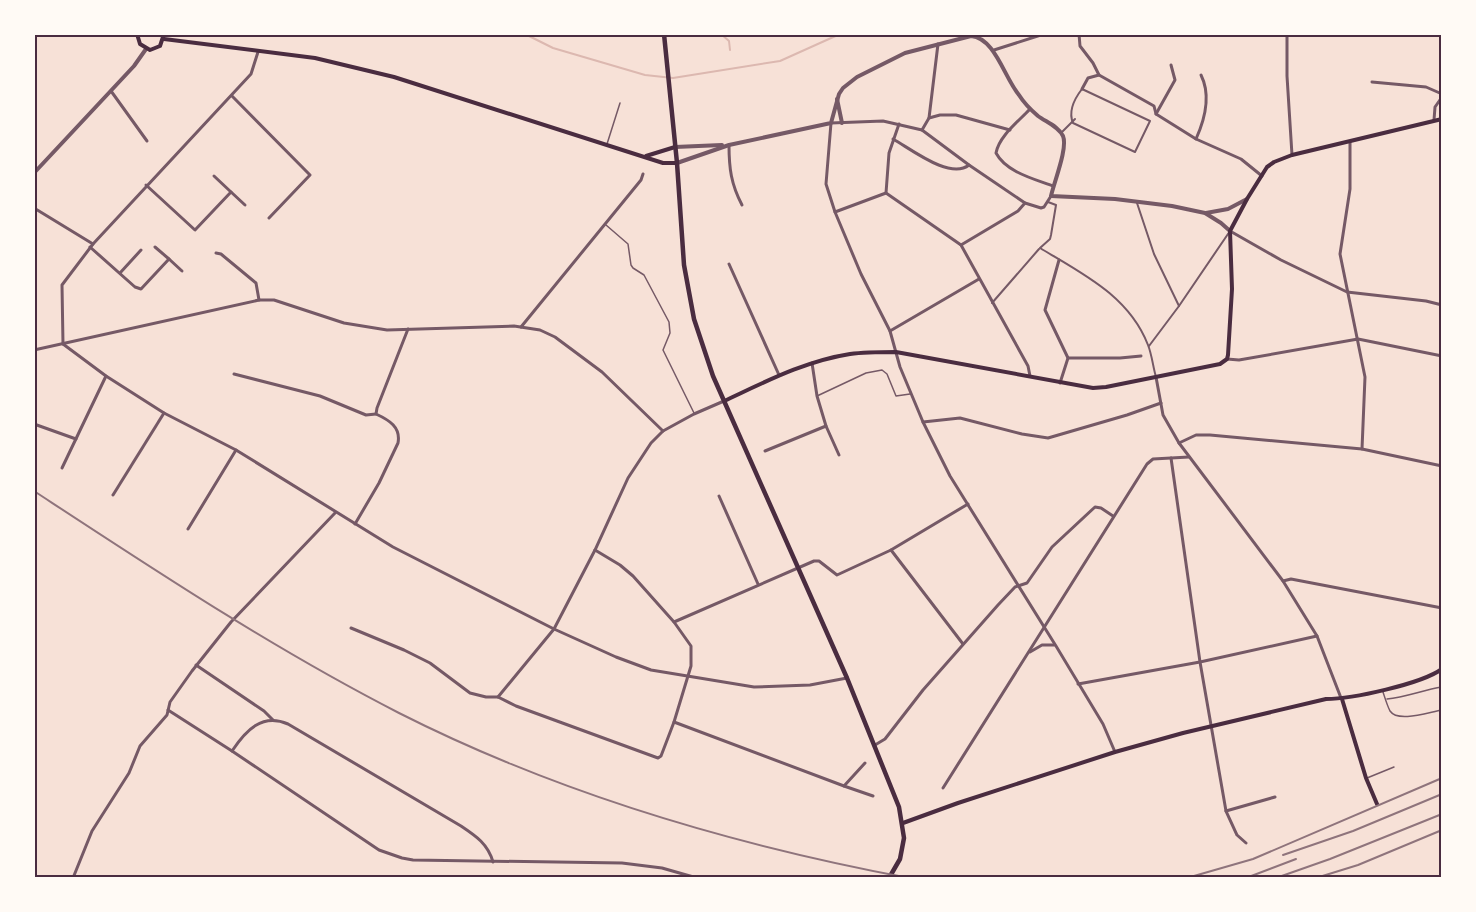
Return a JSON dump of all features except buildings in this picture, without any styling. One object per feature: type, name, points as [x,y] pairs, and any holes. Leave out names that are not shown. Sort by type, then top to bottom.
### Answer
[{"type":"main road","points":[[137,34],[138,41],[146,49],[157,48],[164,37],[258,52],[315,58],[394,77],[663,163],[677,163]]},
{"type":"main road","points":[[664,34],[689,301],[699,337],[724,401],[847,678],[898,807],[903,823],[903,851],[889,878]]},
{"type":"main road","points":[[724,401],[779,375],[812,363],[851,354],[896,351],[967,363],[1030,378],[1093,388],[1220,364],[1227,359],[1232,289],[1230,231],[1262,176],[1274,162],[1293,155],[1442,119]]},
{"type":"main road","points":[[646,156],[675,147]]},
{"type":"main road","points":[[903,823],[1115,752],[1210,726],[1326,699],[1342,699],[1423,679],[1442,669]]},
{"type":"main road","points":[[1342,699],[1366,778],[1377,804]]},
{"type":"street","points":[[994,50],[1044,34]]},
{"type":"street","points":[[1079,34],[1080,46],[1099,75],[1154,106],[1156,114],[1196,139],[1241,159],[1262,176]]},
{"type":"street","points":[[1287,34],[1288,99],[1293,155]]},
{"type":"street","points":[[677,163],[729,145],[831,123],[883,121],[922,130],[1026,203],[1041,208],[1051,196],[1064,147],[1064,138],[1061,133],[1031,109],[1009,82],[994,50],[975,35],[905,53],[857,77],[843,88],[837,99],[831,123],[826,184],[861,274],[890,331],[900,367],[911,394],[950,476],[1056,646],[1102,724],[1115,752]]},
{"type":"street","points":[[922,130],[929,118],[938,44]]},
{"type":"street","points":[[34,173],[134,66],[146,49]]},
{"type":"street","points":[[63,344],[62,285],[92,245],[251,74],[258,52]]},
{"type":"street","points":[[1156,114],[1175,80],[1171,66]]},
{"type":"street","points":[[1073,123],[1071,111],[1078,95],[1088,78],[1099,75]]},
{"type":"street","points":[[1196,139],[1203,123],[1206,105],[1206,86],[1201,75]]},
{"type":"street","points":[[1372,82],[1426,87],[1442,96],[1436,107],[1434,121]]},
{"type":"street","points":[[1067,120],[1135,152],[1150,121],[1083,89]]},
{"type":"street","points":[[111,91],[147,141]]},
{"type":"street","points":[[232,96],[310,175],[269,218]]},
{"type":"street","points":[[837,99],[843,123]]},
{"type":"street","points":[[1031,109],[997,146],[996,153],[1018,172],[1053,186]]},
{"type":"street","points":[[929,118],[956,115],[1010,130]]},
{"type":"street","points":[[1061,133],[1075,119]]},
{"type":"street","points":[[886,193],[889,153],[898,124]]},
{"type":"street","points":[[893,139],[947,169],[963,169],[969,165]]},
{"type":"street","points":[[1350,142],[1350,189],[1340,254],[1365,377],[1362,449]]},
{"type":"street","points":[[675,147],[729,145]]},
{"type":"street","points":[[729,145],[729,171],[733,188],[742,205]]},
{"type":"street","points":[[521,327],[642,180],[643,174]]},
{"type":"street","points":[[214,176],[245,205]]},
{"type":"street","points":[[146,185],[195,230],[231,192]]},
{"type":"street","points":[[835,212],[886,193]]},
{"type":"street","points":[[886,193],[961,245],[1028,366],[1030,378]]},
{"type":"street","points":[[1051,196],[1137,202],[1205,213],[1230,231],[1281,260],[1347,292],[1442,305]]},
{"type":"street","points":[[1205,213],[1228,209],[1247,200]]},
{"type":"street","points":[[992,303],[1050,239],[1056,205],[1048,202]]},
{"type":"street","points":[[1137,202],[1154,254],[1179,306]]},
{"type":"street","points":[[961,245],[1018,211],[1026,203]]},
{"type":"street","points":[[34,208],[92,245],[135,287],[141,289],[169,259]]},
{"type":"street","points":[[1149,346],[1230,231]]},
{"type":"street","points":[[155,247],[182,271]]},
{"type":"street","points":[[1040,248],[1118,299],[1131,314],[1149,346],[1163,415],[1189,457],[1283,581],[1317,636],[1342,699]]},
{"type":"street","points":[[120,273],[141,250]]},
{"type":"street","points":[[216,253],[221,254],[256,283],[259,300]]},
{"type":"street","points":[[1059,260],[1045,310],[1068,358],[1060,383]]},
{"type":"street","points":[[729,264],[779,375]]},
{"type":"street","points":[[890,331],[979,279]]},
{"type":"street","points":[[34,350],[259,300],[274,300],[344,323],[387,330],[472,326],[521,327],[540,330],[555,337],[602,372],[663,431]]},
{"type":"street","points":[[376,414],[376,408],[408,329]]},
{"type":"street","points":[[1227,359],[1239,360],[1358,339],[1442,356]]},
{"type":"street","points":[[63,344],[106,376],[164,413],[236,450],[393,547],[554,629],[616,657],[651,670],[754,687],[810,685],[847,678]]},
{"type":"street","points":[[1068,358],[1141,356]]},
{"type":"street","points":[[812,363],[826,426],[839,455]]},
{"type":"street","points":[[234,374],[320,396],[366,415],[376,414],[388,419],[396,427],[399,436],[379,483],[355,524]]},
{"type":"street","points":[[62,468],[106,376]]},
{"type":"street","points":[[498,697],[554,629],[595,550],[628,478],[651,443],[663,431],[724,401]]},
{"type":"street","points":[[923,422],[960,418],[1022,434],[1048,438],[1161,403]]},
{"type":"street","points":[[113,495],[164,413]]},
{"type":"street","points":[[34,424],[76,439]]},
{"type":"street","points":[[765,451],[826,426]]},
{"type":"street","points":[[1179,443],[1196,435],[1210,435],[1362,449],[1442,466]]},
{"type":"street","points":[[188,529],[236,450]]},
{"type":"street","points":[[944,788],[1147,464],[1153,459],[1189,457]]},
{"type":"street","points":[[1171,458],[1200,662],[1226,811],[1237,835],[1246,843]]},
{"type":"street","points":[[719,496],[758,584]]},
{"type":"street","points":[[674,622],[798,567],[819,561],[837,574],[891,550],[968,504]]},
{"type":"street","points":[[875,745],[885,739],[922,690],[1016,587],[1027,584],[1052,547],[1095,507],[1113,516]]},
{"type":"street","points":[[72,878],[92,831],[129,773],[140,746],[167,715],[176,692],[231,622],[335,513]]},
{"type":"street","points":[[351,627],[430,663],[470,693],[486,698],[498,697],[516,706],[654,758],[661,756],[674,722],[687,676],[692,656],[691,646],[674,622],[633,576],[595,550]]},
{"type":"street","points":[[891,550],[963,644]]},
{"type":"street","points":[[1283,581],[1291,579],[1442,608]]},
{"type":"street","points":[[1078,684],[1200,662],[1317,636]]},
{"type":"street","points":[[1029,653],[1046,644],[1056,646]]},
{"type":"street","points":[[196,665],[264,711],[273,720],[288,724],[461,826],[484,844],[490,851],[493,862]]},
{"type":"street","points":[[168,710],[378,850],[389,855],[413,860],[622,863],[662,868],[697,878]]},
{"type":"street","points":[[232,751],[252,726],[273,720]]},
{"type":"street","points":[[674,722],[873,796]]},
{"type":"street","points":[[844,786],[865,763]]},
{"type":"street","points":[[1226,811],[1275,797]]},
{"type":"lane","points":[[607,145],[620,103]]},
{"type":"lane","points":[[605,225],[628,244],[631,265],[644,275],[669,322],[670,333],[663,350],[694,414]]},
{"type":"lane","points":[[818,396],[866,373],[882,370],[887,374],[896,396],[911,394]]},
{"type":"lane","points":[[1386,699],[1405,697],[1412,693],[1442,687]]},
{"type":"lane","points":[[1382,689],[1391,713],[1401,717],[1442,710]]},
{"type":"lane","points":[[1366,778],[1394,767]]},
{"type":"waterway","points":[[525,34],[553,48],[645,75],[673,78],[780,61],[840,34]]},
{"type":"waterway","points":[[721,34],[729,41],[730,50]]},
{"type":"railway","points":[[34,491],[259,635],[352,688],[460,742],[521,768],[648,814],[778,850],[909,878]]},
{"type":"railway","points":[[1187,878],[1253,859],[1442,778]]},
{"type":"railway","points":[[1283,855],[1353,831],[1442,794]]},
{"type":"railway","points":[[1276,878],[1442,814]]},
{"type":"railway","points":[[1316,878],[1358,865],[1442,830]]},
{"type":"railway","points":[[1246,878],[1296,859]]}]
